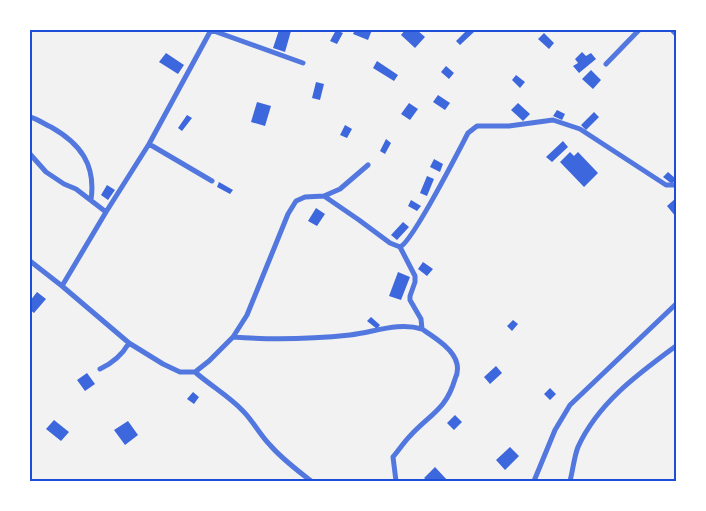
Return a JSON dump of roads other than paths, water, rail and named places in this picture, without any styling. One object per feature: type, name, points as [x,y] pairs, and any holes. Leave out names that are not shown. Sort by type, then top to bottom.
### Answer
[{"type":"street","points":[[62,286],[149,144],[211,30],[303,63]]},
{"type":"street","points":[[606,64],[639,30]]},
{"type":"street","points":[[672,30],[676,34]]},
{"type":"street","points":[[30,117],[72,141],[83,155],[92,175],[91,200]]},
{"type":"street","points":[[400,247],[407,242],[423,216],[468,133],[477,126],[509,126],[553,120],[568,124],[580,129],[666,185],[676,185]]},
{"type":"street","points":[[149,144],[212,181]]},
{"type":"street","points":[[30,154],[54,178],[76,189],[106,212]]},
{"type":"street","points":[[30,261],[129,342],[180,372],[195,372],[233,338],[247,315],[288,214],[296,201],[305,197],[324,196],[340,189],[368,165]]},
{"type":"street","points":[[324,196],[390,243],[400,247],[415,276],[410,300],[421,319],[422,329]]},
{"type":"street","points":[[534,481],[555,430],[570,405],[676,304]]},
{"type":"street","points":[[233,338],[267,340],[309,338],[368,333],[400,325],[422,329],[434,336],[451,352],[457,364],[457,375],[452,392],[444,405],[410,436],[393,457],[396,481]]},
{"type":"street","points":[[100,369],[112,363],[129,342]]},
{"type":"street","points":[[570,481],[577,449],[590,425],[616,393],[676,346]]},
{"type":"street","points":[[195,372],[212,387],[228,397],[244,412],[268,444],[283,459],[311,481]]}]
